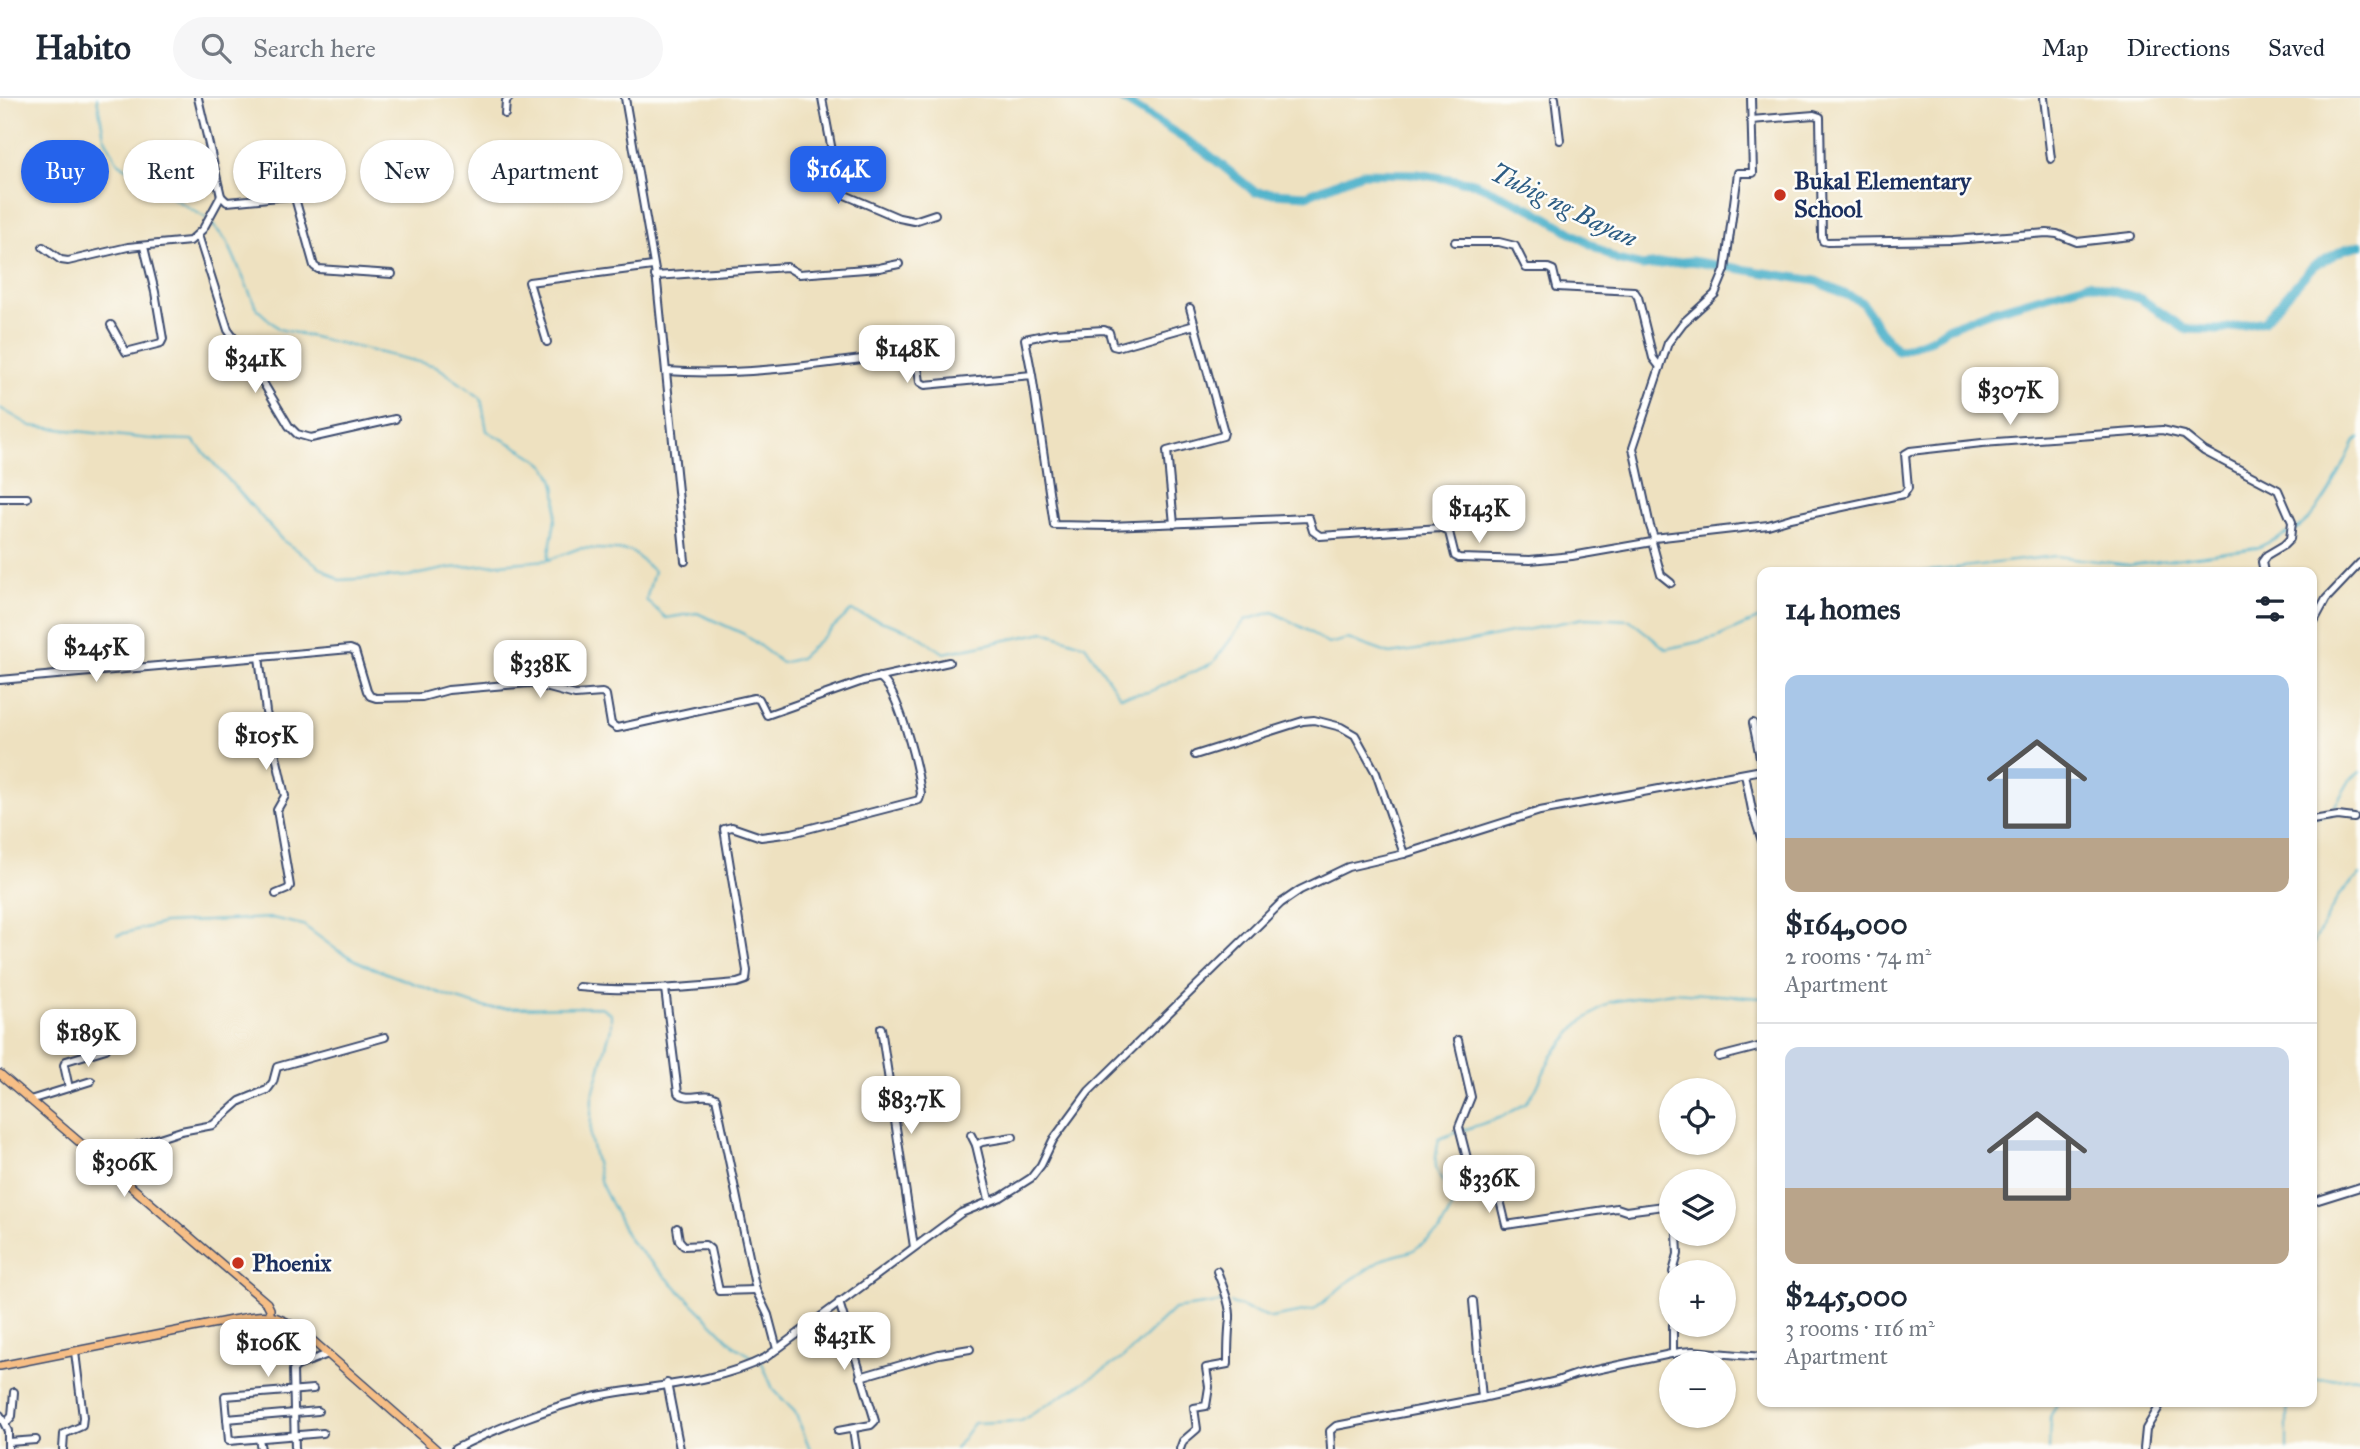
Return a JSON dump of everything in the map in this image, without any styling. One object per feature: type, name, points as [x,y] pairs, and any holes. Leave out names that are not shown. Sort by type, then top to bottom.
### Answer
[{"type":"main road","points":[[2,1077],[267,1303],[270,1315]]},
{"type":"main road","points":[[0,1366],[232,1320],[270,1315],[287,1321],[328,1354],[436,1449]]},
{"type":"street","points":[[198,98],[221,196],[227,202],[289,196],[295,198],[314,267],[392,274]]},
{"type":"street","points":[[505,114],[506,101],[509,98]]},
{"type":"street","points":[[625,98],[655,276],[685,561]]},
{"type":"street","points":[[822,98],[839,188],[845,195],[899,218],[914,220],[935,214]]},
{"type":"street","points":[[1555,98],[1560,140]]},
{"type":"street","points":[[1671,583],[1661,575],[1633,448],[1668,343],[1684,323],[1715,294],[1725,270],[1738,173],[1753,173],[1751,98]]},
{"type":"street","points":[[2044,98],[2051,159]]},
{"type":"street","points":[[1751,120],[1814,114],[1820,117],[1823,241],[1953,240],[2047,233],[2077,242],[2131,236]]},
{"type":"street","points":[[43,247],[61,260],[68,261],[116,249],[190,241],[210,219],[221,196]]},
{"type":"street","points":[[198,235],[228,330],[249,359],[289,426],[297,434],[310,438],[395,419]]},
{"type":"street","points":[[1455,242],[1499,242],[1516,246],[1526,268],[1553,270],[1557,287],[1633,291],[1638,297],[1653,358],[1660,367]]},
{"type":"street","points":[[111,325],[126,352],[161,343],[163,339],[156,292],[144,247]]},
{"type":"street","points":[[655,276],[788,267],[799,274],[899,264]]},
{"type":"street","points":[[547,342],[529,282],[653,266]]},
{"type":"street","points":[[1174,524],[1167,451],[1223,436],[1224,432],[1190,308]]},
{"type":"street","points":[[1195,326],[1117,347],[1112,346],[1109,332],[1104,330],[1054,333],[1025,339],[1054,525],[1174,524],[1309,518],[1313,531],[1321,536],[1441,527],[1449,532],[1455,556],[1460,558],[1541,559],[1583,555],[1653,540],[1768,525],[1904,494],[1908,488],[1905,454],[1910,451],[2162,429],[2184,435],[2204,452],[2278,490],[2292,522],[2290,539],[2267,555],[2262,562],[2263,567]]},
{"type":"street","points":[[666,371],[703,373],[798,368],[907,353],[913,355],[920,382],[925,385],[1032,375]]},
{"type":"street","points":[[0,498],[27,498]]},
{"type":"street","points":[[2317,616],[2326,599],[2360,563]]},
{"type":"street","points":[[0,680],[349,649],[355,651],[367,691],[370,696],[376,698],[422,696],[448,690],[530,683],[575,695],[606,695],[611,724],[617,727],[754,698],[759,699],[763,712],[767,715],[879,677],[948,662]]},
{"type":"street","points":[[259,657],[266,712],[285,796],[277,810],[290,886],[276,894]]},
{"type":"street","points":[[579,987],[614,990],[665,989],[746,980],[747,971],[724,830],[732,827],[761,836],[792,833],[919,800],[920,789],[902,717],[887,681],[879,677]]},
{"type":"street","points":[[1195,755],[1303,721],[1314,720],[1341,727],[1355,735],[1376,773],[1404,854]]},
{"type":"street","points":[[1752,723],[1757,746]]},
{"type":"street","points":[[456,1449],[568,1404],[734,1372],[765,1358],[961,1213],[1001,1197],[1031,1178],[1089,1091],[1288,898],[1348,867],[1404,854],[1551,808],[1757,770]]},
{"type":"street","points":[[1745,774],[1757,826]]},
{"type":"street","points":[[2317,819],[2338,816],[2354,818]]},
{"type":"street","points":[[665,989],[678,1093],[685,1097],[709,1095],[716,1098],[756,1290],[767,1312],[777,1349]]},
{"type":"street","points":[[881,1028],[914,1247]]},
{"type":"street","points":[[100,1159],[181,1131],[213,1125],[240,1101],[267,1090],[273,1082],[277,1067],[385,1037]]},
{"type":"street","points":[[1458,1040],[1471,1097],[1460,1127],[1470,1170],[1492,1172],[1494,1175],[1506,1225],[1617,1208],[1626,1210],[1659,1206]]},
{"type":"street","points":[[1719,1058],[1757,1047]]},
{"type":"street","points":[[69,1088],[64,1065],[66,1061],[106,1049]]},
{"type":"street","points":[[30,1100],[91,1081]]},
{"type":"street","points":[[971,1135],[976,1145],[989,1200]]},
{"type":"street","points":[[976,1145],[1013,1138]]},
{"type":"street","points":[[2317,1201],[2360,1188]]},
{"type":"street","points":[[677,1228],[679,1240],[684,1246],[705,1245],[710,1249],[719,1292],[756,1290]]},
{"type":"street","points":[[1180,1449],[1184,1441],[1197,1429],[1194,1408],[1206,1406],[1209,1400],[1206,1368],[1228,1364],[1230,1320],[1217,1271]]},
{"type":"street","points":[[1473,1301],[1482,1398]]},
{"type":"street","points":[[838,1431],[871,1425],[874,1421],[839,1302]]},
{"type":"street","points":[[860,1377],[939,1354],[970,1349]]},
{"type":"street","points":[[63,1449],[64,1434],[82,1426],[75,1352]]},
{"type":"street","points":[[295,1449],[293,1370],[328,1354]]},
{"type":"street","points":[[1736,1355],[1757,1357]]},
{"type":"street","points":[[1331,1449],[1330,1431],[1336,1426],[1482,1398],[1659,1357]]},
{"type":"street","points":[[667,1383],[680,1449]]},
{"type":"street","points":[[313,1388],[225,1396],[229,1441],[323,1433]]},
{"type":"street","points":[[6,1423],[12,1416],[14,1392]]},
{"type":"street","points":[[2144,1449],[2146,1429],[2159,1407]]},
{"type":"street","points":[[227,1419],[318,1411]]},
{"type":"street","points":[[0,1415],[6,1423],[8,1446],[36,1440]]},
{"type":"street","points":[[853,1429],[856,1449]]},
{"type":"street","points":[[259,1438],[261,1449]]},
{"type":"waterway","points":[[97,98],[104,136],[117,161],[142,180],[206,218]]},
{"type":"waterway","name":"Tubig ng Bayan","points":[[1120,98],[1204,151],[1255,192],[1307,195],[1362,173],[1417,174],[1474,183],[1534,210],[1617,260],[1642,266],[1691,261],[1816,281],[1862,302],[1880,331],[1898,351],[1989,312],[2089,283],[2141,299],[2185,329],[2219,330],[2264,321],[2313,266],[2345,249],[2360,245]]},
{"type":"waterway","points":[[210,222],[227,241],[257,309],[279,329],[436,366],[481,398],[487,431],[532,456],[551,474],[555,485],[556,510],[548,559]]},
{"type":"waterway","points":[[0,408],[31,426],[150,439],[193,440],[282,540],[339,580],[409,576],[450,568],[548,560],[580,548],[631,551],[654,571],[646,600],[666,618],[697,613],[744,634],[782,663],[800,658],[851,611],[913,632],[944,653],[1045,632],[1085,645],[1120,696],[1149,692],[1213,663],[1245,620],[1273,612],[1328,644],[1348,639],[1390,654],[1462,643],[1584,618],[1630,620],[1666,649],[1716,638],[1757,619]]},
{"type":"waterway","points":[[2293,531],[2321,504],[2355,441],[2360,438]]},
{"type":"waterway","points":[[1963,567],[2056,556],[2130,565],[2257,548],[2288,533]]},
{"type":"waterway","points":[[2317,816],[2330,814],[2350,780],[2360,772]]},
{"type":"waterway","points":[[2317,937],[2339,895],[2360,875]]},
{"type":"waterway","points":[[117,935],[164,923],[272,918],[303,925],[337,950],[365,965],[487,1008],[601,1007],[611,1014],[611,1028],[592,1098],[590,1137],[601,1184],[630,1241],[736,1347],[756,1359]]},
{"type":"waterway","points":[[1464,1130],[1502,1117],[1526,1103],[1536,1089],[1552,1055],[1580,1023],[1610,1002],[1673,992],[1757,998]]},
{"type":"waterway","points":[[1231,1303],[1271,1318],[1314,1310],[1345,1284],[1383,1259],[1412,1251],[1439,1232],[1451,1210],[1455,1189],[1438,1174],[1437,1147],[1439,1139],[1458,1132]]},
{"type":"waterway","points":[[955,1449],[974,1423],[1021,1421],[1123,1358],[1174,1309],[1226,1302]]},
{"type":"waterway","points":[[762,1363],[773,1389],[795,1412],[810,1449]]},
{"type":"waterway","points":[[2317,1380],[2360,1377]]},
{"type":"waterway","points":[[2049,1449],[2050,1417],[2055,1407]]},
{"type":"waterway","points":[[2287,1407],[2287,1449]]},
{"type":"place","name":"Bukal Elementary School","points":[[1780,195]]},
{"type":"place","name":"Phoenix","points":[[238,1263]]}]
